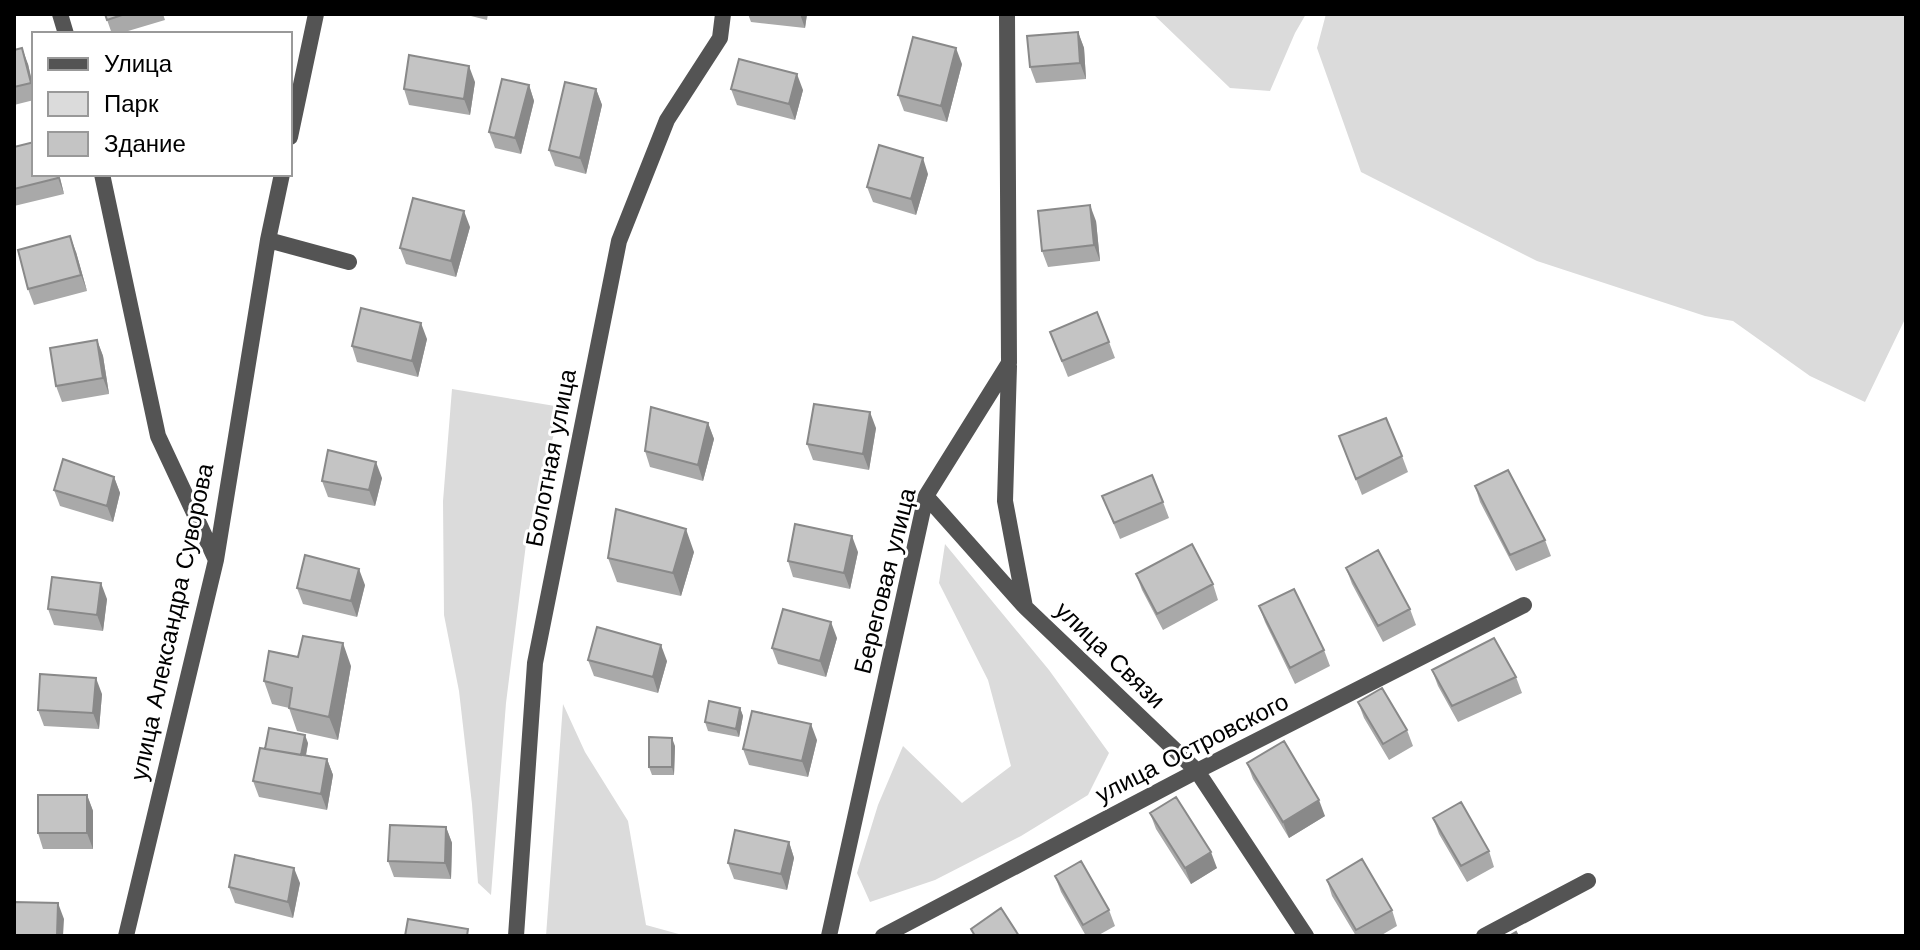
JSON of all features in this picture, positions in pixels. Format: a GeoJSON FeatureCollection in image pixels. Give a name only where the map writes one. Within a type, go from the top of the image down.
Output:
{"type":"FeatureCollection","features":[{"type":"Feature","properties":{"kind":"street"},"geometry":{"type":"LineString","coordinates":[[292,128],[316,14]]}},
{"type":"Feature","properties":{"kind":"street","name":"Болотная улица"},"geometry":{"type":"LineString","coordinates":[[516,936],[535,663],[619,241],[667,120],[720,38],[723,14]]}},
{"type":"Feature","properties":{"kind":"street"},"geometry":{"type":"LineString","coordinates":[[1007,14],[1009,363]]}},
{"type":"Feature","properties":{"kind":"street"},"geometry":{"type":"LineString","coordinates":[[102,176],[158,436],[216,560]]}},
{"type":"Feature","properties":{"kind":"street","name":"улица Александра Суворова"},"geometry":{"type":"LineString","coordinates":[[126,936],[216,560],[268,240],[282,176]]}},
{"type":"Feature","properties":{"kind":"street"},"geometry":{"type":"LineString","coordinates":[[268,240],[349,262]]}},
{"type":"Feature","properties":{"kind":"street","name":"Береговая улица"},"geometry":{"type":"LineString","coordinates":[[829,936],[926,496],[1009,363]]}},
{"type":"Feature","properties":{"kind":"street","name":"улица Связи"},"geometry":{"type":"LineString","coordinates":[[1009,363],[1005,501],[1025,607],[1197,771],[1306,936]]}},
{"type":"Feature","properties":{"kind":"street"},"geometry":{"type":"LineString","coordinates":[[926,496],[1025,607]]}},
{"type":"Feature","properties":{"kind":"street","name":"улица Островского"},"geometry":{"type":"LineString","coordinates":[[883,936],[1197,771],[1524,605]]}},
{"type":"Feature","properties":{"kind":"street"},"geometry":{"type":"LineString","coordinates":[[1484,936],[1588,881]]}},
{"type":"Feature","properties":{"kind":"green space"},"geometry":{"type":"Polygon","coordinates":[[[1153,14],[1306,14],[1270,91],[1230,88],[1153,14]]]}},
{"type":"Feature","properties":{"kind":"green space"},"geometry":{"type":"Polygon","coordinates":[[[1326,14],[1906,14],[1906,317],[1865,402],[1810,376],[1733,321],[1705,316],[1537,261],[1361,172],[1317,48],[1326,14]]]}},
{"type":"Feature","properties":{"kind":"green space"},"geometry":{"type":"Polygon","coordinates":[[[452,389],[561,407],[527,536],[506,703],[491,895],[478,883],[459,691],[444,615],[443,501],[452,389]]]}},
{"type":"Feature","properties":{"kind":"green space"},"geometry":{"type":"Polygon","coordinates":[[[945,544],[1049,670],[1109,753],[1088,795],[1021,836],[935,880],[870,902],[857,873],[878,805],[903,746],[962,803],[1011,766],[988,680],[939,583],[945,544]]]}},
{"type":"Feature","properties":{"kind":"green space"},"geometry":{"type":"Polygon","coordinates":[[[563,704],[585,752],[628,821],[646,925],[686,936],[546,936],[563,704]]]}},
{"type":"Feature","properties":{"kind":"building"},"geometry":{"type":"Polygon","coordinates":[[[105,14],[125,14],[107,20],[105,14]]]}},
{"type":"Feature","properties":{"kind":"building"},"geometry":{"type":"Polygon","coordinates":[[[1078,32],[1080,63],[1030,67],[1027,36],[1078,32]]]}},
{"type":"Feature","properties":{"kind":"building"},"geometry":{"type":"Polygon","coordinates":[[[913,37],[956,48],[941,106],[898,95],[913,37]]]}},
{"type":"Feature","properties":{"kind":"building"},"geometry":{"type":"Polygon","coordinates":[[[22,48],[31,83],[14,87],[14,50],[22,48]]]}},
{"type":"Feature","properties":{"kind":"building"},"geometry":{"type":"Polygon","coordinates":[[[409,55],[469,66],[464,99],[404,89],[409,55]]]}},
{"type":"Feature","properties":{"kind":"building"},"geometry":{"type":"Polygon","coordinates":[[[739,59],[797,74],[789,104],[731,89],[739,59]]]}},
{"type":"Feature","properties":{"kind":"building"},"geometry":{"type":"Polygon","coordinates":[[[502,79],[529,85],[515,138],[489,132],[502,79]]]}},
{"type":"Feature","properties":{"kind":"building"},"geometry":{"type":"Polygon","coordinates":[[[565,82],[596,89],[580,158],[549,150],[565,82]]]}},
{"type":"Feature","properties":{"kind":"building"},"geometry":{"type":"Polygon","coordinates":[[[32,142],[32,176],[58,178],[14,189],[14,147],[32,142]]]}},
{"type":"Feature","properties":{"kind":"building"},"geometry":{"type":"Polygon","coordinates":[[[879,145],[923,158],[911,199],[867,187],[879,145]]]}},
{"type":"Feature","properties":{"kind":"building"},"geometry":{"type":"Polygon","coordinates":[[[413,198],[464,211],[451,261],[400,248],[413,198]]]}},
{"type":"Feature","properties":{"kind":"building"},"geometry":{"type":"Polygon","coordinates":[[[1090,205],[1094,245],[1042,251],[1038,211],[1090,205]]]}},
{"type":"Feature","properties":{"kind":"building"},"geometry":{"type":"Polygon","coordinates":[[[70,236],[81,275],[28,289],[18,250],[70,236]]]}},
{"type":"Feature","properties":{"kind":"building"},"geometry":{"type":"Polygon","coordinates":[[[361,308],[421,323],[412,361],[352,346],[361,308]]]}},
{"type":"Feature","properties":{"kind":"building"},"geometry":{"type":"Polygon","coordinates":[[[1097,312],[1109,342],[1062,361],[1050,332],[1097,312]]]}},
{"type":"Feature","properties":{"kind":"building"},"geometry":{"type":"Polygon","coordinates":[[[97,340],[103,378],[56,386],[50,348],[97,340]]]}},
{"type":"Feature","properties":{"kind":"building"},"geometry":{"type":"Polygon","coordinates":[[[814,404],[870,412],[863,454],[807,444],[814,404]]]}},
{"type":"Feature","properties":{"kind":"building"},"geometry":{"type":"Polygon","coordinates":[[[651,407],[708,423],[698,465],[645,451],[651,407]]]}},
{"type":"Feature","properties":{"kind":"building"},"geometry":{"type":"Polygon","coordinates":[[[1386,418],[1402,456],[1356,479],[1339,436],[1386,418]]]}},
{"type":"Feature","properties":{"kind":"building"},"geometry":{"type":"Polygon","coordinates":[[[328,450],[376,462],[369,490],[322,481],[328,450]]]}},
{"type":"Feature","properties":{"kind":"building"},"geometry":{"type":"Polygon","coordinates":[[[63,459],[114,477],[107,506],[54,490],[63,459]]]}},
{"type":"Feature","properties":{"kind":"building"},"geometry":{"type":"Polygon","coordinates":[[[1508,470],[1545,540],[1510,555],[1475,486],[1508,470]]]}},
{"type":"Feature","properties":{"kind":"building"},"geometry":{"type":"Polygon","coordinates":[[[1152,475],[1163,502],[1114,523],[1102,496],[1152,475]]]}},
{"type":"Feature","properties":{"kind":"building"},"geometry":{"type":"Polygon","coordinates":[[[616,509],[686,529],[673,573],[608,558],[616,509]]]}},
{"type":"Feature","properties":{"kind":"building"},"geometry":{"type":"Polygon","coordinates":[[[795,524],[852,536],[844,573],[788,561],[795,524]]]}},
{"type":"Feature","properties":{"kind":"building"},"geometry":{"type":"Polygon","coordinates":[[[1192,544],[1213,584],[1157,614],[1136,574],[1192,544]]]}},
{"type":"Feature","properties":{"kind":"building"},"geometry":{"type":"Polygon","coordinates":[[[1378,550],[1410,609],[1378,626],[1346,568],[1378,550]]]}},
{"type":"Feature","properties":{"kind":"building"},"geometry":{"type":"Polygon","coordinates":[[[305,555],[359,569],[351,601],[297,588],[305,555]]]}},
{"type":"Feature","properties":{"kind":"building"},"geometry":{"type":"Polygon","coordinates":[[[52,577],[101,583],[97,615],[48,609],[52,577]]]}},
{"type":"Feature","properties":{"kind":"building"},"geometry":{"type":"Polygon","coordinates":[[[1294,589],[1324,650],[1290,668],[1259,606],[1294,589]]]}},
{"type":"Feature","properties":{"kind":"building"},"geometry":{"type":"Polygon","coordinates":[[[783,609],[831,622],[820,661],[772,648],[783,609]]]}},
{"type":"Feature","properties":{"kind":"building"},"geometry":{"type":"Polygon","coordinates":[[[597,627],[661,645],[653,677],[588,660],[597,627]]]}},
{"type":"Feature","properties":{"kind":"building"},"geometry":{"type":"Polygon","coordinates":[[[303,636],[343,643],[329,717],[289,708],[292,688],[264,681],[269,651],[298,657],[303,636]]]}},
{"type":"Feature","properties":{"kind":"building"},"geometry":{"type":"Polygon","coordinates":[[[1494,638],[1516,677],[1452,706],[1432,670],[1494,638]]]}},
{"type":"Feature","properties":{"kind":"building"},"geometry":{"type":"Polygon","coordinates":[[[40,674],[96,678],[93,713],[38,710],[40,674]]]}},
{"type":"Feature","properties":{"kind":"building"},"geometry":{"type":"Polygon","coordinates":[[[1382,688],[1407,730],[1383,744],[1358,702],[1382,688]]]}},
{"type":"Feature","properties":{"kind":"building"},"geometry":{"type":"Polygon","coordinates":[[[709,701],[740,708],[736,729],[705,722],[709,701]]]}},
{"type":"Feature","properties":{"kind":"building"},"geometry":{"type":"Polygon","coordinates":[[[752,711],[811,724],[802,761],[743,749],[752,711]]]}},
{"type":"Feature","properties":{"kind":"building"},"geometry":{"type":"Polygon","coordinates":[[[269,728],[305,735],[301,755],[265,749],[269,728]]]}},
{"type":"Feature","properties":{"kind":"building"},"geometry":{"type":"Polygon","coordinates":[[[649,737],[672,738],[672,767],[649,767],[649,737]]]}},
{"type":"Feature","properties":{"kind":"building"},"geometry":{"type":"Polygon","coordinates":[[[1284,741],[1319,800],[1283,822],[1247,763],[1284,741]]]}},
{"type":"Feature","properties":{"kind":"building"},"geometry":{"type":"Polygon","coordinates":[[[260,748],[327,759],[321,794],[253,781],[260,748]]]}},
{"type":"Feature","properties":{"kind":"building"},"geometry":{"type":"Polygon","coordinates":[[[38,795],[87,795],[87,833],[38,833],[38,795]]]}},
{"type":"Feature","properties":{"kind":"building"},"geometry":{"type":"Polygon","coordinates":[[[1176,797],[1211,852],[1185,868],[1150,813],[1176,797]]]}},
{"type":"Feature","properties":{"kind":"building"},"geometry":{"type":"Polygon","coordinates":[[[1461,802],[1489,851],[1461,866],[1433,818],[1461,802]]]}},
{"type":"Feature","properties":{"kind":"building"},"geometry":{"type":"Polygon","coordinates":[[[390,825],[446,827],[445,863],[388,861],[390,825]]]}},
{"type":"Feature","properties":{"kind":"building"},"geometry":{"type":"Polygon","coordinates":[[[735,830],[789,842],[781,874],[728,863],[735,830]]]}},
{"type":"Feature","properties":{"kind":"building"},"geometry":{"type":"Polygon","coordinates":[[[235,855],[294,868],[288,902],[229,887],[235,855]]]}},
{"type":"Feature","properties":{"kind":"building"},"geometry":{"type":"Polygon","coordinates":[[[1362,859],[1392,910],[1356,930],[1327,880],[1362,859]]]}},
{"type":"Feature","properties":{"kind":"building"},"geometry":{"type":"Polygon","coordinates":[[[1081,861],[1109,910],[1083,925],[1055,876],[1081,861]]]}},
{"type":"Feature","properties":{"kind":"building"},"geometry":{"type":"Polygon","coordinates":[[[14,902],[58,903],[57,936],[14,936],[14,902]]]}},
{"type":"Feature","properties":{"kind":"building"},"geometry":{"type":"Polygon","coordinates":[[[1001,908],[1019,936],[975,936],[971,929],[1001,908]]]}},
{"type":"Feature","properties":{"kind":"building"},"geometry":{"type":"Polygon","coordinates":[[[408,919],[468,929],[467,936],[405,936],[408,919]]]}}]}
